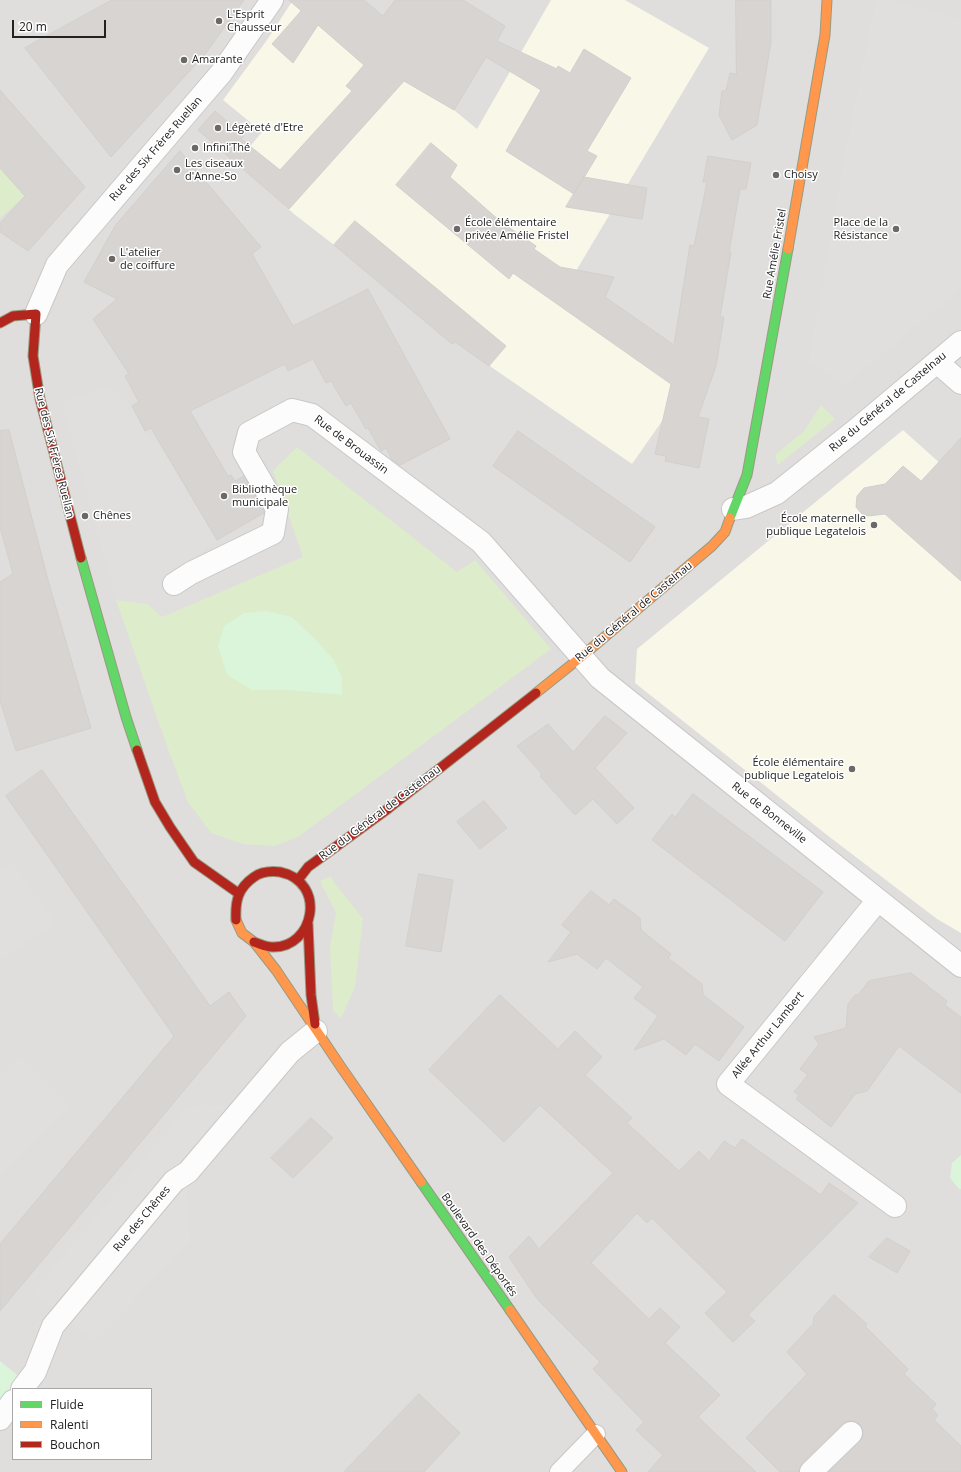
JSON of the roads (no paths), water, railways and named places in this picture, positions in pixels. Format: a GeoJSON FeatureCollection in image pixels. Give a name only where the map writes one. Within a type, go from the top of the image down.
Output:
{"type":"FeatureCollection","features":[{"type":"Feature","properties":{"kind":"main road","name":"Rue Amélie Fristel"},"geometry":{"type":"LineString","coordinates":[[733,509],[747,475],[754,440],[819,72],[825,35],[827,0]]}},
{"type":"Feature","properties":{"kind":"main road"},"geometry":{"type":"LineString","coordinates":[[0,323],[6,318],[19,314],[36,314]]}},
{"type":"Feature","properties":{"kind":"main road","name":"Rue des Six Frères Ruellan"},"geometry":{"type":"LineString","coordinates":[[36,314],[33,356],[40,399],[86,577],[126,717],[147,780],[155,802],[194,862],[238,893]]}},
{"type":"Feature","properties":{"kind":"main road","name":"Rue du Général de Castelnau"},"geometry":{"type":"LineString","coordinates":[[298,880],[308,867],[389,808],[581,657],[712,546],[725,532],[733,509]]}},
{"type":"Feature","properties":{"kind":"main road"},"geometry":{"type":"LineString","coordinates":[[265,871],[277,871],[288,874],[298,880],[307,890],[311,903],[311,916],[306,928],[298,938],[287,945],[274,948],[261,946],[250,940],[241,930],[236,918],[235,905],[238,893],[245,883],[254,875],[265,871]]}},
{"type":"Feature","properties":{"kind":"main road","name":"Boulevard des Déportés"},"geometry":{"type":"LineString","coordinates":[[308,924],[311,995],[316,1031]]}},
{"type":"Feature","properties":{"kind":"main road","name":"Boulevard des Déportés"},"geometry":{"type":"LineString","coordinates":[[254,942],[276,970],[316,1031],[622,1472]]}},
{"type":"Feature","properties":{"kind":"street","name":"Rue des Six Frères Ruellan"},"geometry":{"type":"LineString","coordinates":[[36,314],[57,265],[222,72],[272,0]]}},
{"type":"Feature","properties":{"kind":"street","name":"Rue du Général de Castelnau"},"geometry":{"type":"LineString","coordinates":[[733,509],[751,505],[777,493],[961,342]]}},
{"type":"Feature","properties":{"kind":"street"},"geometry":{"type":"LineString","coordinates":[[937,362],[961,383]]}},
{"type":"Feature","properties":{"kind":"street","name":"Rue de Brouassin"},"geometry":{"type":"LineString","coordinates":[[174,584],[191,573],[273,533],[276,509],[244,452],[249,434],[292,410],[312,415],[481,542],[581,657]]}},
{"type":"Feature","properties":{"kind":"street","name":"Rue de Bonneville"},"geometry":{"type":"LineString","coordinates":[[581,657],[600,678],[961,966]]}},
{"type":"Feature","properties":{"kind":"street","name":"Allée Arthur Lambert"},"geometry":{"type":"LineString","coordinates":[[878,900],[728,1084],[896,1206]]}},
{"type":"Feature","properties":{"kind":"street","name":"Rue des Chênes"},"geometry":{"type":"LineString","coordinates":[[23,1388],[35,1372],[53,1326],[174,1181],[188,1172],[290,1052],[316,1031]]}},
{"type":"Feature","properties":{"kind":"street"},"geometry":{"type":"LineString","coordinates":[[0,1419],[12,1402]]}},
{"type":"Feature","properties":{"kind":"street"},"geometry":{"type":"LineString","coordinates":[[811,1472],[851,1433]]}},
{"type":"Feature","properties":{"kind":"lane"},"geometry":{"type":"LineString","coordinates":[[559,1472],[596,1434]]}},
{"type":"Feature","properties":{"kind":"place","name":"L'Esprit Chausseur"},"geometry":{"type":"Point","coordinates":[219,21]}},
{"type":"Feature","properties":{"kind":"place","name":"Amarante"},"geometry":{"type":"Point","coordinates":[184,60]}},
{"type":"Feature","properties":{"kind":"place","name":"Légèreté d'Etre"},"geometry":{"type":"Point","coordinates":[218,128]}},
{"type":"Feature","properties":{"kind":"place","name":"Infini'Thé"},"geometry":{"type":"Point","coordinates":[195,148]}},
{"type":"Feature","properties":{"kind":"place","name":"Les ciseaux d'Anne-So"},"geometry":{"type":"Point","coordinates":[177,170]}},
{"type":"Feature","properties":{"kind":"place","name":"Choisy"},"geometry":{"type":"Point","coordinates":[776,175]}},
{"type":"Feature","properties":{"kind":"place","name":"École élémentaire privée Amélie Fristel"},"geometry":{"type":"Point","coordinates":[457,229]}},
{"type":"Feature","properties":{"kind":"place","name":"Place de la Résistance"},"geometry":{"type":"Point","coordinates":[896,229]}},
{"type":"Feature","properties":{"kind":"place","name":"L'atelier de coiffure"},"geometry":{"type":"Point","coordinates":[112,259]}},
{"type":"Feature","properties":{"kind":"place","name":"Bibliothèque municipale"},"geometry":{"type":"Point","coordinates":[224,496]}},
{"type":"Feature","properties":{"kind":"place","name":"Chênes"},"geometry":{"type":"Point","coordinates":[85,516]}},
{"type":"Feature","properties":{"kind":"place","name":"École maternelle publique Legatelois"},"geometry":{"type":"Point","coordinates":[874,525]}},
{"type":"Feature","properties":{"kind":"place","name":"École élémentaire publique Legatelois"},"geometry":{"type":"Point","coordinates":[852,769]}}]}
